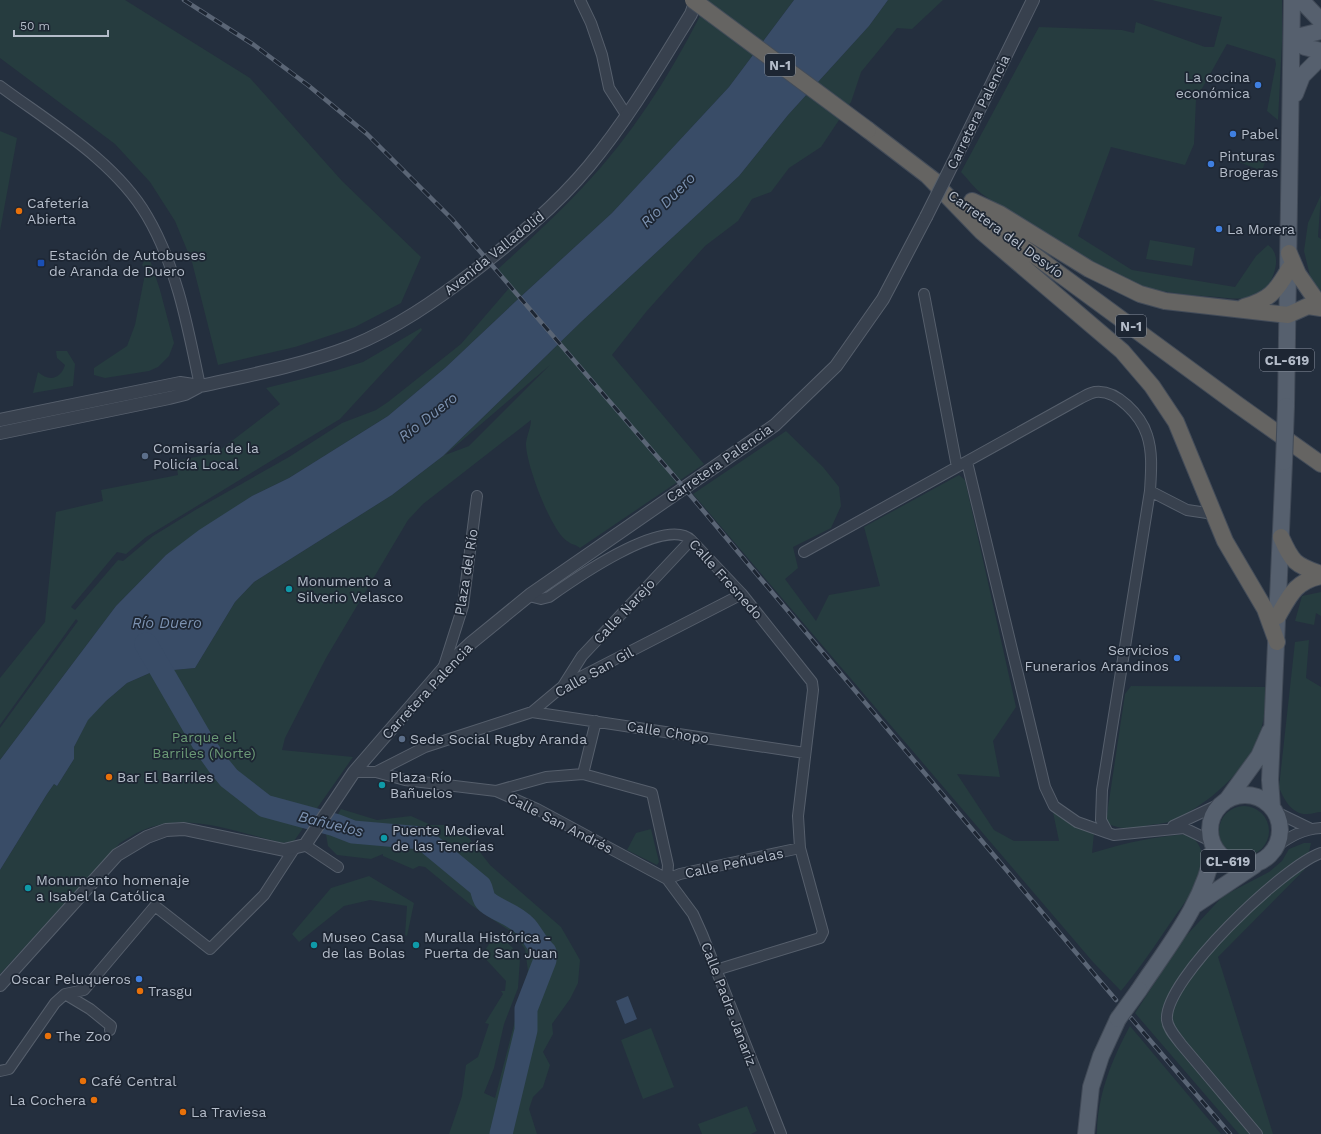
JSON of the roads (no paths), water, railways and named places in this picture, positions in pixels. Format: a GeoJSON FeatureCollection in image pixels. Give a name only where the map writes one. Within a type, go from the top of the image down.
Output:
{"type":"FeatureCollection","features":[{"type":"Feature","properties":{"kind":"highway","name":"Carretera del Desvío"},"geometry":{"type":"LineString","coordinates":[[694,0],[942,187],[1238,406],[1321,464]]}},
{"type":"Feature","properties":{"kind":"highway","name":"N-1"},"geometry":{"type":"LineString","coordinates":[[927,175],[982,232],[1122,351],[1152,386],[1176,422],[1225,540],[1265,609],[1277,642]]}},
{"type":"Feature","properties":{"kind":"highway","name":"N-1"},"geometry":{"type":"LineString","coordinates":[[942,187],[1000,214],[1089,269],[1140,294],[1165,301],[1288,314],[1308,306],[1321,308]]}},
{"type":"Feature","properties":{"kind":"highway","name":"N-1"},"geometry":{"type":"LineString","coordinates":[[1289,253],[1298,274],[1321,308]]}},
{"type":"Feature","properties":{"kind":"highway"},"geometry":{"type":"LineString","coordinates":[[1236,309],[1264,301],[1278,288],[1288,269]]}},
{"type":"Feature","properties":{"kind":"highway"},"geometry":{"type":"LineString","coordinates":[[1281,536],[1291,559],[1305,568],[1321,575]]}},
{"type":"Feature","properties":{"kind":"highway"},"geometry":{"type":"LineString","coordinates":[[1278,616],[1293,590],[1310,578],[1321,575]]}},
{"type":"Feature","properties":{"kind":"main road","name":"CL-619"},"geometry":{"type":"LineString","coordinates":[[1195,905],[1268,857],[1277,846],[1280,827],[1273,809],[1270,780],[1274,718],[1286,406],[1293,40],[1292,0]]}},
{"type":"Feature","properties":{"kind":"main road"},"geometry":{"type":"LineString","coordinates":[[1301,0],[1321,21]]}},
{"type":"Feature","properties":{"kind":"main road"},"geometry":{"type":"LineString","coordinates":[[1293,40],[1301,36],[1321,32]]}},
{"type":"Feature","properties":{"kind":"main road"},"geometry":{"type":"LineString","coordinates":[[1293,40],[1305,47],[1321,51]]}},
{"type":"Feature","properties":{"kind":"main road"},"geometry":{"type":"LineString","coordinates":[[1292,102],[1302,76],[1321,57]]}},
{"type":"Feature","properties":{"kind":"main road","name":"CL-619"},"geometry":{"type":"LineString","coordinates":[[1086,1134],[1091,1087],[1101,1056],[1118,1019],[1195,905],[1207,878],[1212,844],[1209,831],[1211,820],[1215,811],[1224,802],[1259,756],[1267,740],[1274,718]]}},
{"type":"Feature","properties":{"kind":"main road"},"geometry":{"type":"LineString","coordinates":[[1224,802],[1236,796],[1256,797],[1264,801],[1273,809]]}},
{"type":"Feature","properties":{"kind":"main road","name":"CL-619"},"geometry":{"type":"LineString","coordinates":[[1212,844],[1221,857],[1231,863],[1243,866],[1255,865]]}},
{"type":"Feature","properties":{"kind":"street"},"geometry":{"type":"LineString","coordinates":[[580,0],[591,23],[602,55],[609,88],[627,116]]}},
{"type":"Feature","properties":{"kind":"street","name":"Avenida Valladolid"},"geometry":{"type":"LineString","coordinates":[[200,386],[322,356],[353,345],[390,328],[448,291],[505,246],[559,199],[589,166],[627,116],[691,14],[694,0]]}},
{"type":"Feature","properties":{"kind":"street","name":"Carretera Palencia"},"geometry":{"type":"LineString","coordinates":[[304,843],[354,772],[443,669],[471,643],[529,596],[774,425],[836,366],[879,305],[926,217],[1033,0]]}},
{"type":"Feature","properties":{"kind":"street"},"geometry":{"type":"LineString","coordinates":[[0,86],[81,146],[110,171],[135,198],[147,216],[166,254],[178,293],[200,386]]}},
{"type":"Feature","properties":{"kind":"street"},"geometry":{"type":"LineString","coordinates":[[924,294],[957,467]]}},
{"type":"Feature","properties":{"kind":"street"},"geometry":{"type":"LineString","coordinates":[[0,420],[180,383],[200,386]]}},
{"type":"Feature","properties":{"kind":"street"},"geometry":{"type":"LineString","coordinates":[[0,433],[175,397],[185,394],[200,386]]}},
{"type":"Feature","properties":{"kind":"street"},"geometry":{"type":"LineString","coordinates":[[804,552],[1080,398],[1096,392],[1115,396],[1133,410],[1147,434],[1151,464],[1150,491],[1102,790],[1101,820],[1108,833]]}},
{"type":"Feature","properties":{"kind":"street"},"geometry":{"type":"LineString","coordinates":[[967,462],[1045,787],[1054,806],[1077,822],[1114,835],[1170,828],[1184,828],[1212,844]]}},
{"type":"Feature","properties":{"kind":"street"},"geometry":{"type":"LineString","coordinates":[[1150,491],[1187,510],[1214,514]]}},
{"type":"Feature","properties":{"kind":"street","name":"Plaza del Río"},"geometry":{"type":"LineString","coordinates":[[443,669],[463,606],[477,496]]}},
{"type":"Feature","properties":{"kind":"street","name":"Calle Fresnedo"},"geometry":{"type":"LineString","coordinates":[[529,596],[541,599],[549,597],[614,556],[653,538],[671,534],[684,536],[691,540],[742,594],[812,682],[813,686],[805,753]]}},
{"type":"Feature","properties":{"kind":"street","name":"Calle Narejo"},"geometry":{"type":"LineString","coordinates":[[563,686],[582,656],[691,540]]}},
{"type":"Feature","properties":{"kind":"street","name":"Calle San Gil"},"geometry":{"type":"LineString","coordinates":[[354,772],[376,772],[426,747],[532,712],[563,686],[742,594]]}},
{"type":"Feature","properties":{"kind":"street","name":"Calle Chopo"},"geometry":{"type":"LineString","coordinates":[[532,712],[805,753]]}},
{"type":"Feature","properties":{"kind":"street"},"geometry":{"type":"LineString","coordinates":[[583,774],[596,721]]}},
{"type":"Feature","properties":{"kind":"street"},"geometry":{"type":"LineString","coordinates":[[716,970],[820,938],[824,930],[800,848],[798,816],[805,753]]}},
{"type":"Feature","properties":{"kind":"street","name":"Calle San Andrés"},"geometry":{"type":"LineString","coordinates":[[376,772],[405,780],[496,791],[537,809],[667,879]]}},
{"type":"Feature","properties":{"kind":"street"},"geometry":{"type":"LineString","coordinates":[[496,791],[546,777],[583,774],[652,793],[668,865],[667,879]]}},
{"type":"Feature","properties":{"kind":"street"},"geometry":{"type":"LineString","coordinates":[[1170,828],[1224,802]]}},
{"type":"Feature","properties":{"kind":"street"},"geometry":{"type":"LineString","coordinates":[[1273,809],[1318,828]]}},
{"type":"Feature","properties":{"kind":"street"},"geometry":{"type":"LineString","coordinates":[[1277,846],[1295,834],[1318,828]]}},
{"type":"Feature","properties":{"kind":"street"},"geometry":{"type":"LineString","coordinates":[[0,985],[117,855],[147,837],[166,830],[193,829],[284,850],[304,843]]}},
{"type":"Feature","properties":{"kind":"street"},"geometry":{"type":"LineString","coordinates":[[304,843],[338,867]]}},
{"type":"Feature","properties":{"kind":"street"},"geometry":{"type":"LineString","coordinates":[[0,1071],[9,1069],[55,1003],[65,994],[84,990],[155,906],[210,949],[264,895],[304,843]]}},
{"type":"Feature","properties":{"kind":"street","name":"Calle Peñuelas"},"geometry":{"type":"LineString","coordinates":[[667,879],[680,874],[800,848]]}},
{"type":"Feature","properties":{"kind":"street"},"geometry":{"type":"LineString","coordinates":[[1257,1134],[1181,1044],[1167,1020],[1168,1009],[1171,1001],[1191,968],[1250,905],[1293,869],[1312,856],[1321,853]]}},
{"type":"Feature","properties":{"kind":"street","name":"Calle Padre Janariz"},"geometry":{"type":"LineString","coordinates":[[667,879],[693,914],[781,1134]]}},
{"type":"Feature","properties":{"kind":"street"},"geometry":{"type":"LineString","coordinates":[[65,994],[90,1009],[111,1026],[110,1030]]}},
{"type":"Feature","properties":{"kind":"water","name":"Río Duero"},"geometry":{"type":"Polygon","coordinates":[[[794,0],[888,0],[869,26],[788,115],[739,176],[581,322],[443,456],[392,495],[254,582],[235,602],[195,668],[152,672],[127,683],[106,701],[88,720],[74,747],[74,759],[57,786],[54,784],[47,794],[0,870],[0,760],[116,606],[166,555],[199,530],[252,496],[289,478],[388,416],[445,368],[612,213],[729,87],[794,0]]]}},
{"type":"Feature","properties":{"kind":"water"},"geometry":{"type":"Polygon","coordinates":[[[628,996],[637,1019],[625,1024],[616,1001],[628,996]]]}},
{"type":"Feature","properties":{"kind":"waterway","name":"Bañuelos"},"geometry":{"type":"LineString","coordinates":[[146,644],[205,746],[220,767],[229,778],[265,806],[335,825],[353,832],[422,838],[480,886],[484,899],[487,902],[512,916],[526,927],[545,952],[545,960],[526,1009],[526,1030],[501,1134]]}},
{"type":"Feature","properties":{"kind":"railway"},"geometry":{"type":"LineString","coordinates":[[184,0],[254,45],[309,86],[367,134],[452,219],[674,476],[1116,1000]]}},
{"type":"Feature","properties":{"kind":"railway"},"geometry":{"type":"LineString","coordinates":[[1131,1018],[1230,1134]]}},
{"type":"Feature","properties":{"kind":"place","name":"La cocina económica"},"geometry":{"type":"Point","coordinates":[1258,85]}},
{"type":"Feature","properties":{"kind":"place","name":"Pabel"},"geometry":{"type":"Point","coordinates":[1233,134]}},
{"type":"Feature","properties":{"kind":"place","name":"Pinturas Brogeras"},"geometry":{"type":"Point","coordinates":[1211,164]}},
{"type":"Feature","properties":{"kind":"place","name":"Cafetería Abierta"},"geometry":{"type":"Point","coordinates":[19,211]}},
{"type":"Feature","properties":{"kind":"place","name":"La Morera"},"geometry":{"type":"Point","coordinates":[1219,229]}},
{"type":"Feature","properties":{"kind":"place","name":"Estación de Autobuses de Aranda de Duero"},"geometry":{"type":"Point","coordinates":[41,263]}},
{"type":"Feature","properties":{"kind":"place","name":"Comisaría de la Policía Local"},"geometry":{"type":"Point","coordinates":[145,456]}},
{"type":"Feature","properties":{"kind":"place","name":"Monumento a Silverio Velasco"},"geometry":{"type":"Point","coordinates":[289,589]}},
{"type":"Feature","properties":{"kind":"place","name":"Servicios Funerarios Arandinos"},"geometry":{"type":"Point","coordinates":[1177,658]}},
{"type":"Feature","properties":{"kind":"place","name":"Sede Social Rugby Aranda"},"geometry":{"type":"Point","coordinates":[402,739]}},
{"type":"Feature","properties":{"kind":"place","name":"Bar El Barriles"},"geometry":{"type":"Point","coordinates":[109,777]}},
{"type":"Feature","properties":{"kind":"place","name":"Plaza Río Bañuelos"},"geometry":{"type":"Point","coordinates":[382,785]}},
{"type":"Feature","properties":{"kind":"place","name":"Puente Medieval de las Tenerías"},"geometry":{"type":"Point","coordinates":[384,838]}},
{"type":"Feature","properties":{"kind":"place","name":"Monumento homenaje a Isabel la Católica"},"geometry":{"type":"Point","coordinates":[28,888]}},
{"type":"Feature","properties":{"kind":"place","name":"Museo Casa de las Bolas"},"geometry":{"type":"Point","coordinates":[314,945]}},
{"type":"Feature","properties":{"kind":"place","name":"Muralla Histórica - Puerta de San Juan"},"geometry":{"type":"Point","coordinates":[416,945]}},
{"type":"Feature","properties":{"kind":"place","name":"Oscar Peluqueros"},"geometry":{"type":"Point","coordinates":[139,979]}},
{"type":"Feature","properties":{"kind":"place","name":"Trasgu"},"geometry":{"type":"Point","coordinates":[140,991]}},
{"type":"Feature","properties":{"kind":"place","name":"The Zoo"},"geometry":{"type":"Point","coordinates":[48,1036]}},
{"type":"Feature","properties":{"kind":"place","name":"Café Central"},"geometry":{"type":"Point","coordinates":[83,1081]}},
{"type":"Feature","properties":{"kind":"place","name":"La Cochera"},"geometry":{"type":"Point","coordinates":[94,1100]}},
{"type":"Feature","properties":{"kind":"place","name":"La Traviesa"},"geometry":{"type":"Point","coordinates":[183,1112]}},
{"type":"Feature","properties":{"kind":"park label","name":"Parque el Barriles (Norte)"},"geometry":{"type":"Point","coordinates":[204,746]}}]}
